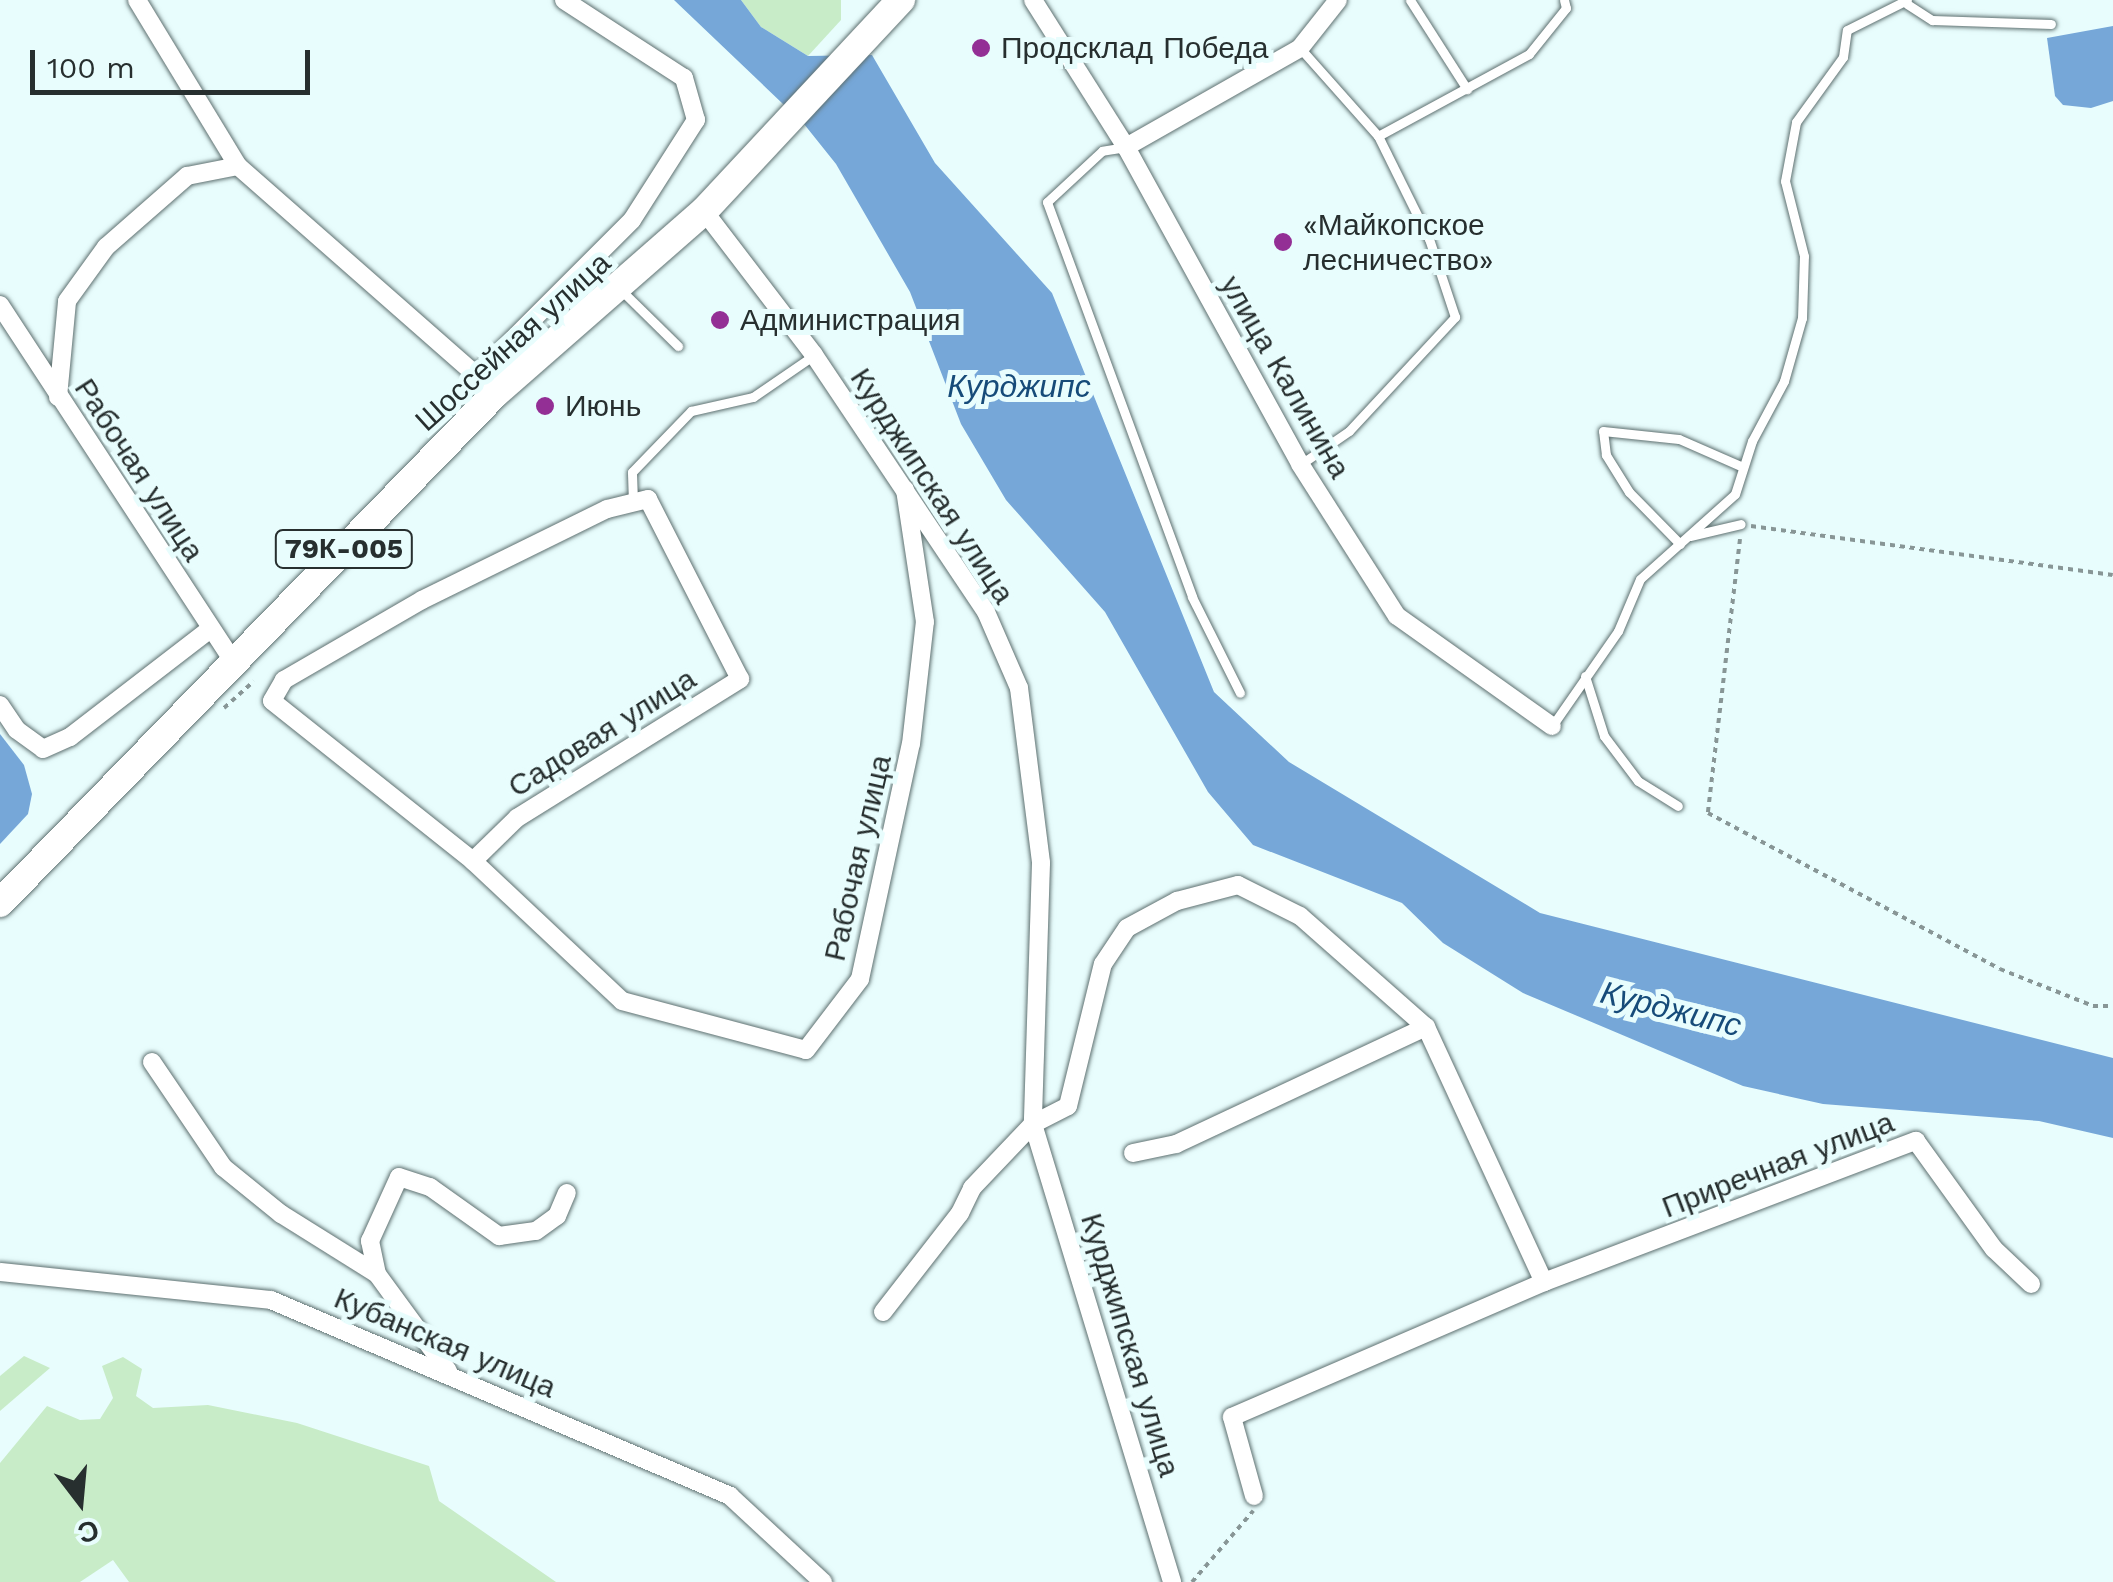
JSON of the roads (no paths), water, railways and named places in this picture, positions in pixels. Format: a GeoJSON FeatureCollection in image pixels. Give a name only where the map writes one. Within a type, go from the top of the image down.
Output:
{"type":"FeatureCollection","features":[{"type":"Feature","properties":{"kind":"main road","name":"Шоссейная улица"},"geometry":{"type":"LineString","coordinates":[[0,903],[244,672],[486,385],[621,290],[704,211],[899,2]]}},
{"type":"Feature","properties":{"kind":"street"},"geometry":{"type":"LineString","coordinates":[[138,0],[238,166],[311,224],[374,290],[486,385],[632,220],[696,120],[684,78],[564,0]]}},
{"type":"Feature","properties":{"kind":"street"},"geometry":{"type":"LineString","coordinates":[[1126,147],[1300,48],[1338,0]]}},
{"type":"Feature","properties":{"kind":"street","name":"улица Калинина"},"geometry":{"type":"LineString","coordinates":[[1042,3],[1300,464],[1397,616],[1552,726]]}},
{"type":"Feature","properties":{"kind":"street"},"geometry":{"type":"LineString","coordinates":[[58,398],[67,301],[106,248],[187,176],[238,166]]}},
{"type":"Feature","properties":{"kind":"street","name":"Курджипская улица"},"geometry":{"type":"LineString","coordinates":[[704,211],[814,355],[986,612],[1018,688],[1040,864],[1034,1124],[1172,1582]]}},
{"type":"Feature","properties":{"kind":"street","name":"Рабочая улица"},"geometry":{"type":"LineString","coordinates":[[0,306],[210,629],[244,672]]}},
{"type":"Feature","properties":{"kind":"street","name":"Рабочая улица"},"geometry":{"type":"LineString","coordinates":[[633,503],[606,509],[422,600],[284,680],[272,700],[473,861],[622,1001],[806,1050],[860,979],[912,744],[925,622],[904,490]]}},
{"type":"Feature","properties":{"kind":"street","name":"Садовая улица"},"geometry":{"type":"LineString","coordinates":[[473,861],[517,818],[740,679],[648,499],[633,503]]}},
{"type":"Feature","properties":{"kind":"street"},"geometry":{"type":"LineString","coordinates":[[0,705],[17,730],[43,749],[70,738],[210,629]]}},
{"type":"Feature","properties":{"kind":"street"},"geometry":{"type":"LineString","coordinates":[[883,1312],[960,1213],[972,1188],[1034,1124],[1068,1106],[1103,964],[1127,928],[1177,902],[1238,885],[1300,916],[1426,1028],[1544,1282]]}},
{"type":"Feature","properties":{"kind":"street"},"geometry":{"type":"LineString","coordinates":[[1134,1153],[1176,1144],[1426,1028]]}},
{"type":"Feature","properties":{"kind":"street"},"geometry":{"type":"LineString","coordinates":[[152,1062],[244,1188],[377,1274],[450,1374]]}},
{"type":"Feature","properties":{"kind":"street","name":"Приречная улица"},"geometry":{"type":"LineString","coordinates":[[1254,1496],[1232,1417],[1544,1282],[1916,1141],[1994,1249],[2031,1284]]}},
{"type":"Feature","properties":{"kind":"street"},"geometry":{"type":"LineString","coordinates":[[377,1274],[370,1241],[399,1177],[430,1187],[499,1236],[536,1231],[557,1216],[567,1193]]}},
{"type":"Feature","properties":{"kind":"street","name":"Кубанская улица"},"geometry":{"type":"LineString","coordinates":[[0,1272],[270,1300],[730,1496],[823,1582]]}},
{"type":"Feature","properties":{"kind":"lane"},"geometry":{"type":"LineString","coordinates":[[1410,0],[1466,89]]}},
{"type":"Feature","properties":{"kind":"lane"},"geometry":{"type":"LineString","coordinates":[[1378,136],[1529,54],[1566,8],[1564,0]]}},
{"type":"Feature","properties":{"kind":"lane"},"geometry":{"type":"LineString","coordinates":[[1552,726],[1618,631],[1640,579],[1735,494],[1743,468],[1784,381],[1802,318],[1804,256],[1785,181],[1796,122],[1843,57],[1847,30],[1907,2],[1932,20],[2052,24]]}},
{"type":"Feature","properties":{"kind":"lane"},"geometry":{"type":"LineString","coordinates":[[1300,48],[1378,136],[1429,239],[1456,317],[1350,431],[1300,464]]}},
{"type":"Feature","properties":{"kind":"lane"},"geometry":{"type":"LineString","coordinates":[[1126,147],[1102,151],[1047,202],[1192,596],[1240,693]]}},
{"type":"Feature","properties":{"kind":"lane"},"geometry":{"type":"LineString","coordinates":[[621,290],[678,346]]}},
{"type":"Feature","properties":{"kind":"lane"},"geometry":{"type":"LineString","coordinates":[[633,503],[632,472],[691,411],[753,397],[814,355]]}},
{"type":"Feature","properties":{"kind":"lane"},"geometry":{"type":"LineString","coordinates":[[1684,540],[1629,492],[1606,455],[1602,432],[1679,439],[1743,468]]}},
{"type":"Feature","properties":{"kind":"lane"},"geometry":{"type":"LineString","coordinates":[[1684,540],[1741,524]]}},
{"type":"Feature","properties":{"kind":"lane"},"geometry":{"type":"LineString","coordinates":[[1585,676],[1604,736],[1638,781],[1678,806]]}},
{"type":"Feature","properties":{"kind":"water","name":"Курджипс"},"geometry":{"type":"Polygon","coordinates":[[[674,0],[741,0],[761,27],[808,56],[872,55],[935,163],[1052,293],[1214,692],[1289,762],[1540,913],[2113,1058],[2113,1138],[2039,1121],[1823,1104],[1743,1086],[1523,993],[1443,943],[1402,903],[1253,845],[1208,792],[1105,612],[1006,500],[961,424],[910,292],[836,164],[804,124],[674,0]]]}},
{"type":"Feature","properties":{"kind":"water"},"geometry":{"type":"Polygon","coordinates":[[[2113,26],[2113,101],[2091,108],[2063,105],[2055,96],[2047,38],[2113,26]]]}},
{"type":"Feature","properties":{"kind":"water"},"geometry":{"type":"Polygon","coordinates":[[[0,734],[24,765],[32,794],[28,814],[0,844],[0,734]]]}},
{"type":"Feature","properties":{"kind":"place","name":"Продсклад Победа"},"geometry":{"type":"Point","coordinates":[981,48]}},
{"type":"Feature","properties":{"kind":"place","name":"«Майкопское лесничество»"},"geometry":{"type":"Point","coordinates":[1283,242]}},
{"type":"Feature","properties":{"kind":"place","name":"Администрация"},"geometry":{"type":"Point","coordinates":[720,320]}},
{"type":"Feature","properties":{"kind":"place","name":"Июнь"},"geometry":{"type":"Point","coordinates":[545,406]}}]}
